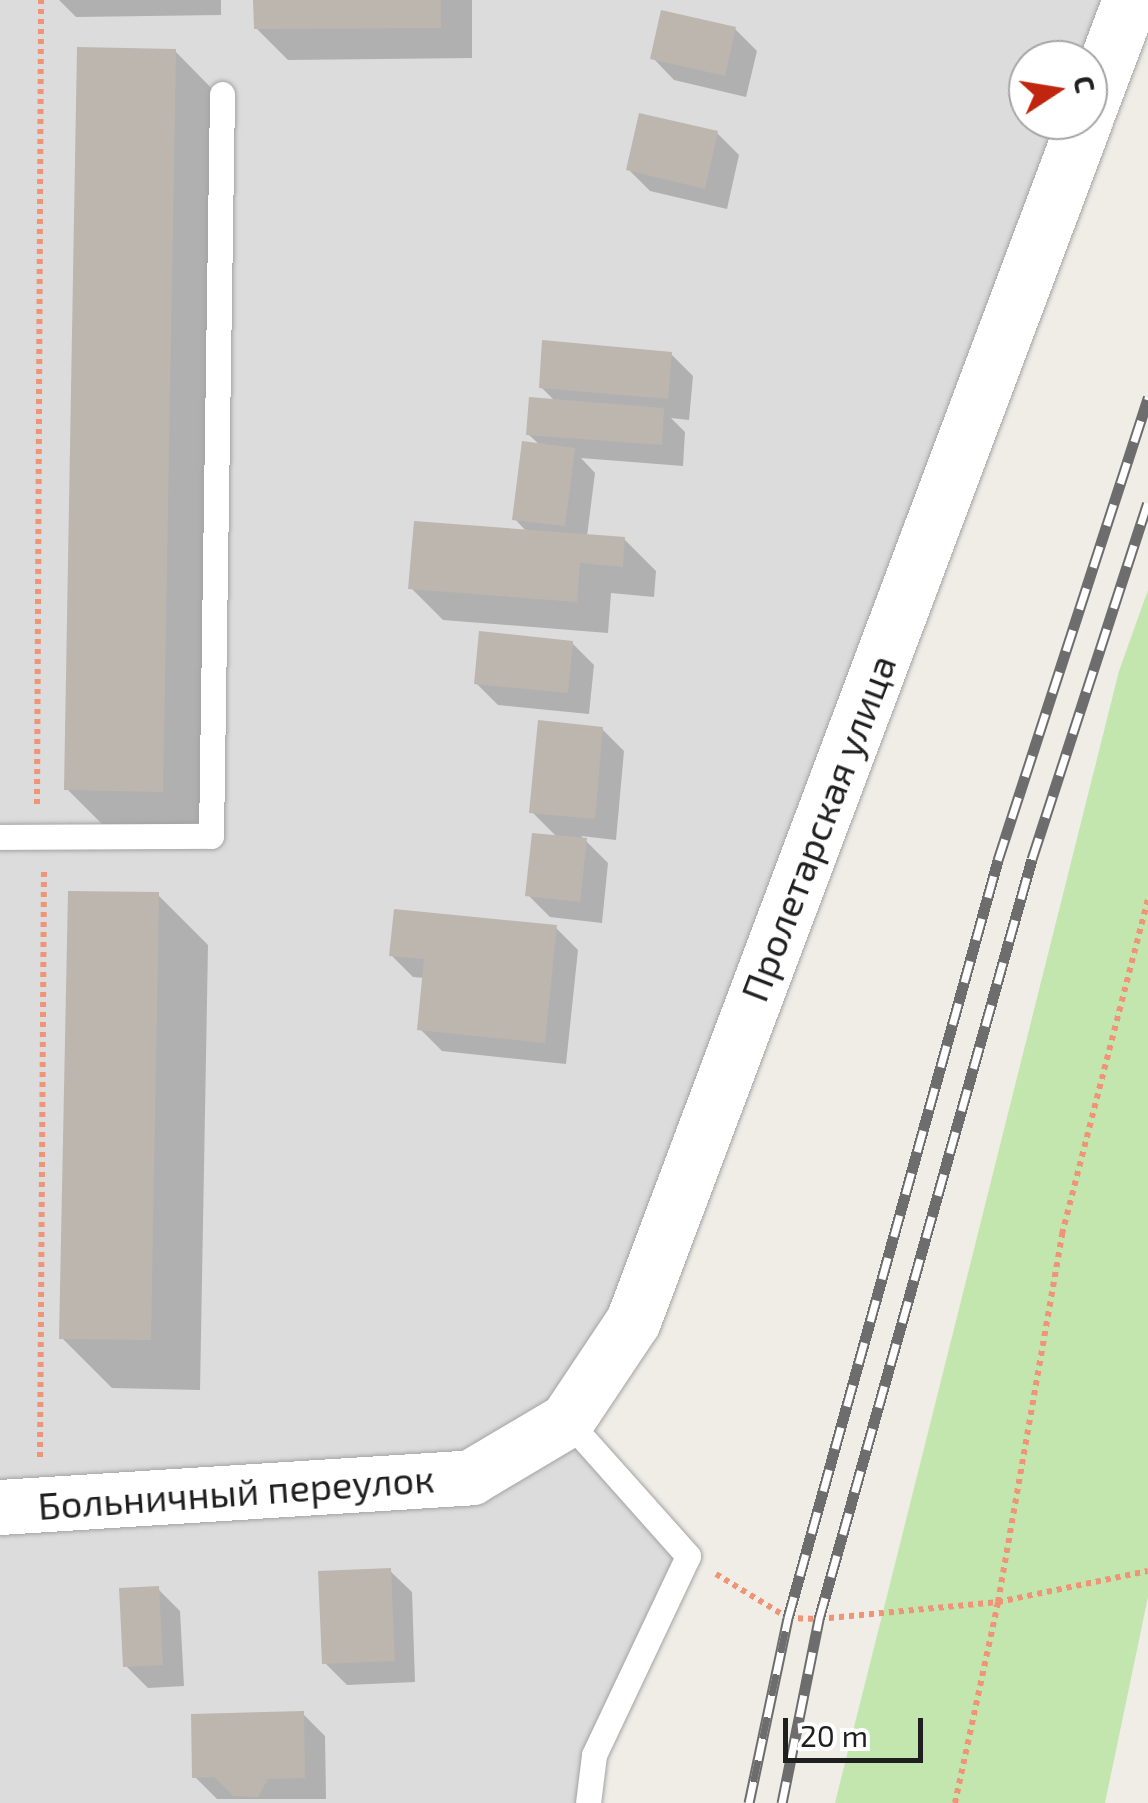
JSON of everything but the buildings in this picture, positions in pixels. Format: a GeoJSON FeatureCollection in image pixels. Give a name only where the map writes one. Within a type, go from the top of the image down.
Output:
{"type":"FeatureCollection","features":[{"type":"Feature","properties":{"kind":"street"},"geometry":{"type":"LineString","coordinates":[[1108,58],[1130,0]]}},
{"type":"Feature","properties":{"kind":"street","name":"Пролетарская улица"},"geometry":{"type":"LineString","coordinates":[[472,1476],[566,1420],[633,1321],[1076,140]]}},
{"type":"Feature","properties":{"kind":"street","name":"Больничный переулок"},"geometry":{"type":"LineString","coordinates":[[20,1506],[472,1476]]}},
{"type":"Feature","properties":{"kind":"lane"},"geometry":{"type":"LineString","coordinates":[[0,837],[212,836],[222,94]]}},
{"type":"Feature","properties":{"kind":"lane"},"geometry":{"type":"LineString","coordinates":[[566,1420],[688,1556],[594,1755],[588,1803]]}},
{"type":"Feature","properties":{"kind":"path"},"geometry":{"type":"LineString","coordinates":[[20,1506],[48,890],[37,837],[41,0]]}},
{"type":"Feature","properties":{"kind":"path"},"geometry":{"type":"LineString","coordinates":[[955,1803],[998,1602],[1062,1234],[1148,900]]}},
{"type":"Feature","properties":{"kind":"path"},"geometry":{"type":"LineString","coordinates":[[688,1556],[788,1618],[998,1602],[1148,1570]]}},
{"type":"Feature","properties":{"kind":"shaded area"},"geometry":{"type":"Polygon","coordinates":[[[0,0],[1130,0],[1102,40],[1008,40],[1008,140],[1076,140],[567,1419],[688,1556],[588,1803],[0,1803],[0,0]]]}},
{"type":"Feature","properties":{"kind":"green space"},"geometry":{"type":"Polygon","coordinates":[[[1148,590],[1148,1597],[1105,1803],[835,1803],[1119,671],[1148,590]]]}},
{"type":"Feature","properties":{"kind":"railway"},"geometry":{"type":"LineString","coordinates":[[749,1803],[788,1618],[998,860],[1148,397]]}},
{"type":"Feature","properties":{"kind":"railway"},"geometry":{"type":"LineString","coordinates":[[782,1803],[819,1619],[1032,859],[1148,503]]}}]}
